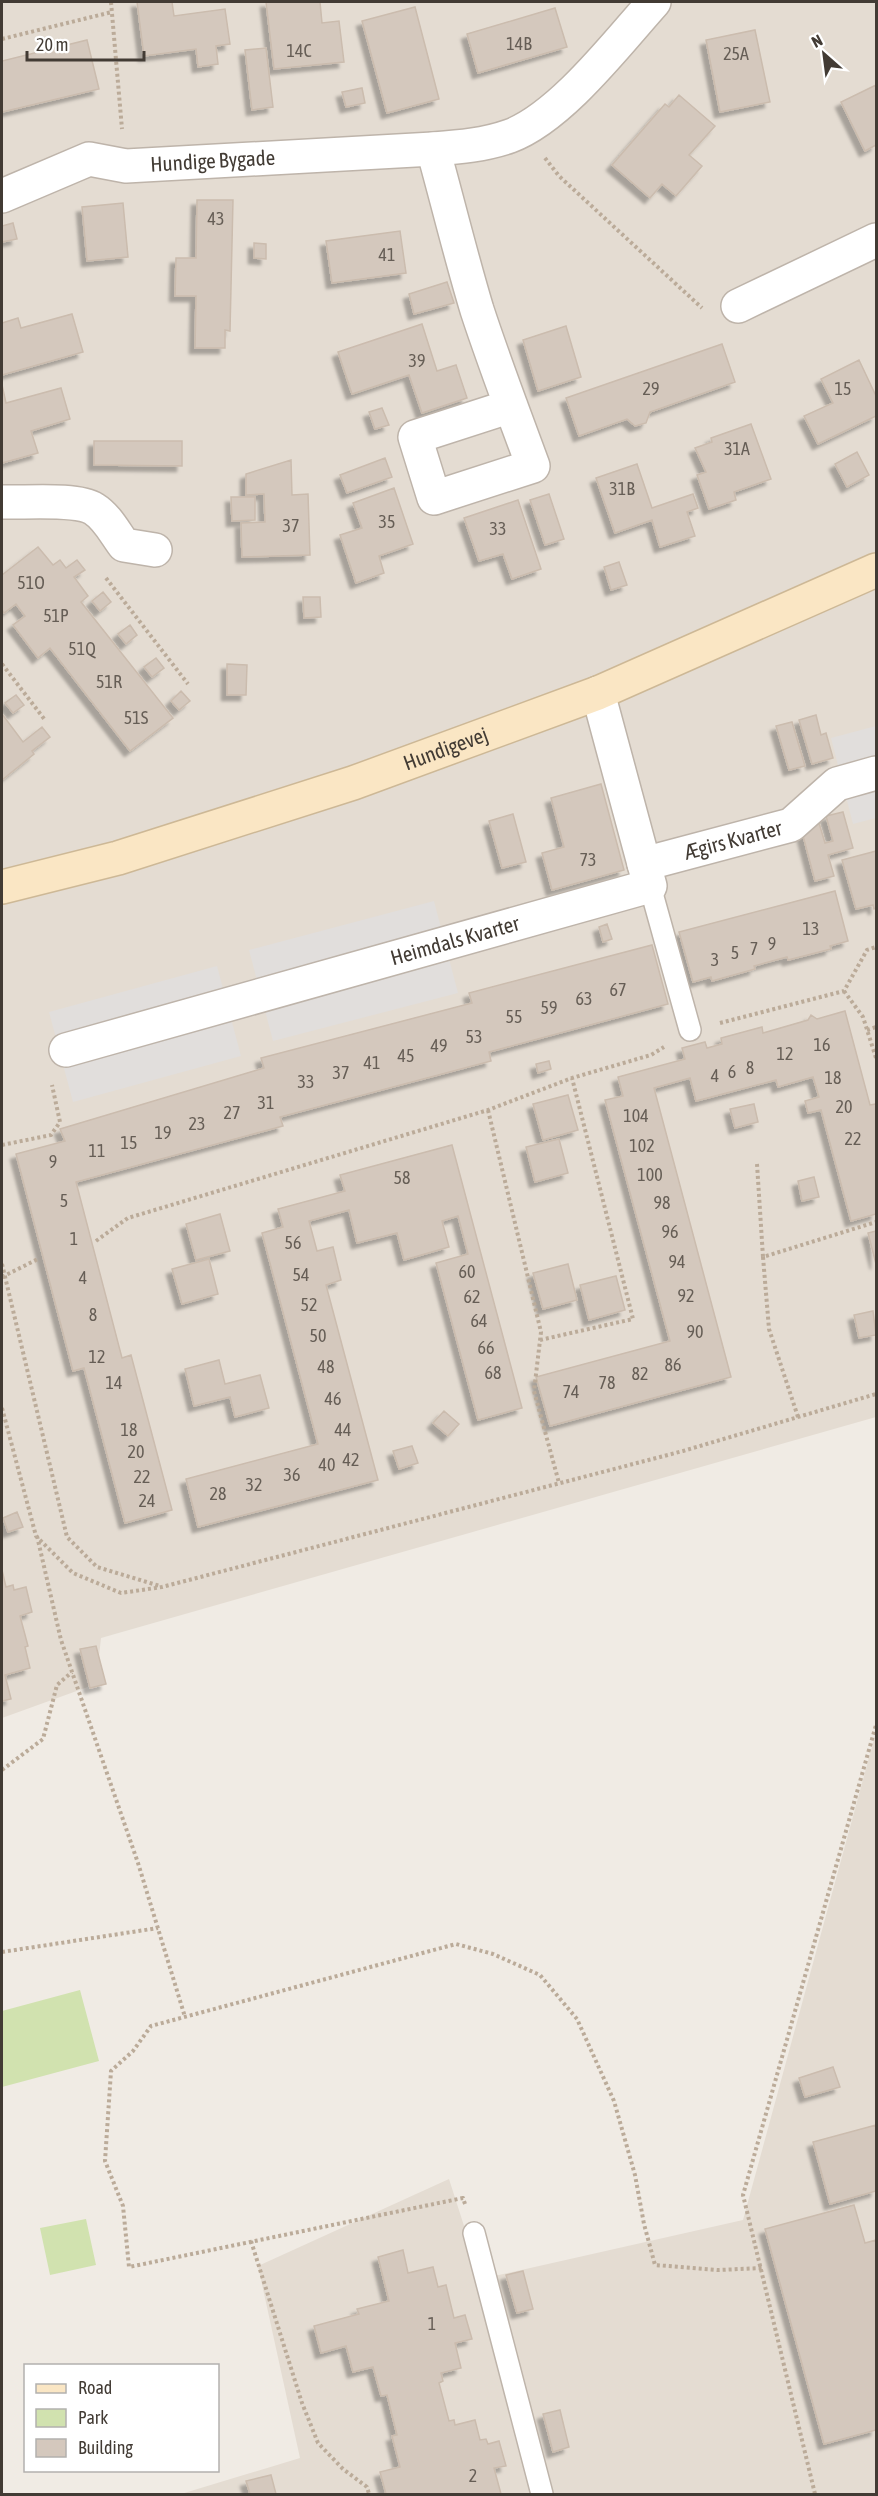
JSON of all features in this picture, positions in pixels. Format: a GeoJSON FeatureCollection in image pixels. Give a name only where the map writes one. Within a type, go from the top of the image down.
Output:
{"type":"FeatureCollection","features":[{"type":"Feature","properties":{"kind":"street","name":"Hundige Bygade"},"geometry":{"type":"LineString","coordinates":[[2,196],[89,159],[126,166],[433,149],[479,145],[511,136],[538,120],[581,84],[654,2]]}},
{"type":"Feature","properties":{"kind":"street"},"geometry":{"type":"LineString","coordinates":[[433,149],[477,310],[512,406]]}},
{"type":"Feature","properties":{"kind":"street"},"geometry":{"type":"LineString","coordinates":[[738,306],[876,240]]}},
{"type":"Feature","properties":{"kind":"street"},"geometry":{"type":"LineString","coordinates":[[2,502],[81,503],[94,509],[105,518],[124,545],[155,550]]}},
{"type":"Feature","properties":{"kind":"street","name":"Hundigevej"},"geometry":{"type":"LineString","coordinates":[[2,887],[118,858],[353,783],[598,693],[876,570]]}},
{"type":"Feature","properties":{"kind":"street"},"geometry":{"type":"LineString","coordinates":[[598,693],[647,875]]}},
{"type":"Feature","properties":{"kind":"street","name":"Ægirs Kvarter"},"geometry":{"type":"LineString","coordinates":[[647,875],[791,825],[837,784],[876,773]]}},
{"type":"Feature","properties":{"kind":"street","name":"Heimdals Kvarter"},"geometry":{"type":"LineString","coordinates":[[66,1050],[647,875]]}},
{"type":"Feature","properties":{"kind":"lane"},"geometry":{"type":"LineString","coordinates":[[647,875],[690,1030]]}},
{"type":"Feature","properties":{"kind":"lane"},"geometry":{"type":"LineString","coordinates":[[474,2233],[542,2494]]}},
{"type":"Feature","properties":{"kind":"path"},"geometry":{"type":"LineString","coordinates":[[111,2],[126,166]]}},
{"type":"Feature","properties":{"kind":"path"},"geometry":{"type":"LineString","coordinates":[[2,39],[112,12]]}},
{"type":"Feature","properties":{"kind":"path"},"geometry":{"type":"LineString","coordinates":[[524,128],[559,176],[703,309],[738,306]]}},
{"type":"Feature","properties":{"kind":"path"},"geometry":{"type":"LineString","coordinates":[[103,575],[188,684]]}},
{"type":"Feature","properties":{"kind":"path"},"geometry":{"type":"LineString","coordinates":[[2,664],[45,720]]}},
{"type":"Feature","properties":{"kind":"path"},"geometry":{"type":"LineString","coordinates":[[96,1240],[128,1218],[488,1110],[572,1078],[651,1055],[690,1030],[844,991],[867,950],[876,947]]}},
{"type":"Feature","properties":{"kind":"path"},"geometry":{"type":"LineString","coordinates":[[844,991],[863,1017],[876,1058]]}},
{"type":"Feature","properties":{"kind":"path"},"geometry":{"type":"LineString","coordinates":[[867,1030],[876,1027]]}},
{"type":"Feature","properties":{"kind":"path"},"geometry":{"type":"LineString","coordinates":[[2,1145],[51,1135],[60,1122],[49,1065],[66,1050]]}},
{"type":"Feature","properties":{"kind":"path"},"geometry":{"type":"LineString","coordinates":[[540,1340],[633,1319],[572,1078]]}},
{"type":"Feature","properties":{"kind":"path"},"geometry":{"type":"LineString","coordinates":[[488,1110],[541,1332],[534,1391],[559,1483]]}},
{"type":"Feature","properties":{"kind":"path"},"geometry":{"type":"LineString","coordinates":[[757,1164],[769,1329],[798,1417]]}},
{"type":"Feature","properties":{"kind":"path"},"geometry":{"type":"LineString","coordinates":[[763,1257],[876,1222]]}},
{"type":"Feature","properties":{"kind":"path"},"geometry":{"type":"LineString","coordinates":[[4,1276],[38,1259]]}},
{"type":"Feature","properties":{"kind":"path"},"geometry":{"type":"LineString","coordinates":[[2,1264],[67,1537],[97,1567],[162,1587]]}},
{"type":"Feature","properties":{"kind":"path"},"geometry":{"type":"LineString","coordinates":[[36,1536],[73,1574],[121,1593],[162,1587],[683,1451],[876,1394]]}},
{"type":"Feature","properties":{"kind":"path"},"geometry":{"type":"LineString","coordinates":[[2,1408],[61,1640],[158,1928],[185,2017]]}},
{"type":"Feature","properties":{"kind":"path"},"geometry":{"type":"LineString","coordinates":[[2,1770],[43,1739],[57,1684],[72,1672]]}},
{"type":"Feature","properties":{"kind":"path"},"geometry":{"type":"LineString","coordinates":[[815,2494],[743,2195],[876,1725]]}},
{"type":"Feature","properties":{"kind":"path"},"geometry":{"type":"LineString","coordinates":[[2,1952],[158,1928]]}},
{"type":"Feature","properties":{"kind":"path"},"geometry":{"type":"LineString","coordinates":[[474,2233],[463,2198],[129,2267],[123,2206],[105,2161],[111,2071],[133,2051],[151,2026],[456,1944],[502,1958],[540,1975],[577,2019],[614,2101],[635,2175],[655,2265],[718,2270],[762,2268]]}},
{"type":"Feature","properties":{"kind":"path"},"geometry":{"type":"LineString","coordinates":[[251,2241],[302,2403],[318,2443],[343,2469],[367,2487],[369,2494]]}},
{"type":"Feature","properties":{"kind":"shaded area"},"geometry":{"type":"Polygon","coordinates":[[[2,2],[876,2],[876,1417],[101,1638],[96,1684],[2,1718],[2,2]]]}},
{"type":"Feature","properties":{"kind":"shaded area"},"geometry":{"type":"Polygon","coordinates":[[[876,726],[876,818],[853,824],[831,738],[876,726]]]}},
{"type":"Feature","properties":{"kind":"shaded area"},"geometry":{"type":"Polygon","coordinates":[[[434,901],[458,993],[273,1041],[249,950],[434,901]]]}},
{"type":"Feature","properties":{"kind":"shaded area"},"geometry":{"type":"Polygon","coordinates":[[[217,966],[241,1056],[73,1102],[49,1012],[217,966]]]}},
{"type":"Feature","properties":{"kind":"shaded area"},"geometry":{"type":"Polygon","coordinates":[[[876,1732],[876,2494],[181,2494],[300,2458],[258,2266],[449,2179],[481,2279],[743,2220],[876,1732]]]}},
{"type":"Feature","properties":{"kind":"green space"},"geometry":{"type":"Polygon","coordinates":[[[80,1990],[99,2061],[2,2087],[2,2011],[80,1990]]]}},
{"type":"Feature","properties":{"kind":"green space"},"geometry":{"type":"Polygon","coordinates":[[[86,2219],[96,2265],[50,2275],[40,2228],[86,2219]]]}},
{"type":"Feature","properties":{"kind":"building"},"geometry":{"type":"Polygon","coordinates":[[[137,2],[172,2],[174,16],[225,9],[230,44],[216,46],[218,64],[198,67],[196,49],[144,56],[137,2]]]}},
{"type":"Feature","properties":{"kind":"building"},"geometry":{"type":"Polygon","coordinates":[[[266,2],[320,2],[322,23],[339,21],[344,62],[274,69],[266,2]]]}},
{"type":"Feature","properties":{"kind":"building"},"geometry":{"type":"Polygon","coordinates":[[[415,7],[439,99],[387,113],[362,21],[415,7]]]}},
{"type":"Feature","properties":{"kind":"building"},"geometry":{"type":"Polygon","coordinates":[[[555,8],[567,47],[478,73],[467,34],[555,8]]]}},
{"type":"Feature","properties":{"kind":"building"},"geometry":{"type":"Polygon","coordinates":[[[755,30],[770,102],[720,112],[706,40],[755,30]]]}},
{"type":"Feature","properties":{"kind":"building"},"geometry":{"type":"Polygon","coordinates":[[[87,40],[99,89],[2,112],[2,61],[87,40]]]}},
{"type":"Feature","properties":{"kind":"building"},"geometry":{"type":"Polygon","coordinates":[[[266,48],[273,107],[252,110],[245,50],[266,48]]]}},
{"type":"Feature","properties":{"kind":"building"},"geometry":{"type":"Polygon","coordinates":[[[876,85],[876,145],[865,151],[841,102],[876,85]]]}},
{"type":"Feature","properties":{"kind":"building"},"geometry":{"type":"Polygon","coordinates":[[[362,88],[365,103],[346,107],[342,92],[362,88]]]}},
{"type":"Feature","properties":{"kind":"building"},"geometry":{"type":"Polygon","coordinates":[[[679,95],[715,126],[689,155],[702,166],[676,196],[662,184],[650,198],[612,165],[665,104],[669,107],[679,95]]]}},
{"type":"Feature","properties":{"kind":"building"},"geometry":{"type":"Polygon","coordinates":[[[197,200],[233,200],[230,331],[225,330],[225,348],[195,348],[196,296],[175,296],[176,258],[196,258],[197,200]]]}},
{"type":"Feature","properties":{"kind":"building"},"geometry":{"type":"Polygon","coordinates":[[[123,203],[128,257],[87,261],[82,207],[123,203]]]}},
{"type":"Feature","properties":{"kind":"building"},"geometry":{"type":"Polygon","coordinates":[[[13,223],[17,239],[2,242],[2,226],[13,223]]]}},
{"type":"Feature","properties":{"kind":"building"},"geometry":{"type":"Polygon","coordinates":[[[400,231],[406,273],[332,283],[326,241],[400,231]]]}},
{"type":"Feature","properties":{"kind":"building"},"geometry":{"type":"Polygon","coordinates":[[[254,243],[266,244],[266,259],[254,258],[254,243]]]}},
{"type":"Feature","properties":{"kind":"building"},"geometry":{"type":"Polygon","coordinates":[[[447,282],[454,303],[414,314],[409,294],[447,282]]]}},
{"type":"Feature","properties":{"kind":"building"},"geometry":{"type":"Polygon","coordinates":[[[72,314],[83,352],[2,375],[2,323],[18,318],[21,328],[72,314]]]}},
{"type":"Feature","properties":{"kind":"building"},"geometry":{"type":"Polygon","coordinates":[[[422,324],[437,371],[456,365],[467,398],[422,413],[409,375],[352,394],[338,352],[422,324]]]}},
{"type":"Feature","properties":{"kind":"building"},"geometry":{"type":"Polygon","coordinates":[[[566,326],[581,377],[538,391],[523,340],[566,326]]]}},
{"type":"Feature","properties":{"kind":"building"},"geometry":{"type":"Polygon","coordinates":[[[722,344],[735,382],[650,412],[646,423],[635,426],[627,419],[579,436],[566,398],[722,344]]]}},
{"type":"Feature","properties":{"kind":"building"},"geometry":{"type":"Polygon","coordinates":[[[859,360],[876,396],[876,416],[818,444],[804,416],[833,403],[821,379],[859,360]]]}},
{"type":"Feature","properties":{"kind":"building"},"geometry":{"type":"Polygon","coordinates":[[[2,385],[6,403],[61,388],[70,419],[31,431],[38,453],[2,463],[2,385]]]}},
{"type":"Feature","properties":{"kind":"building"},"geometry":{"type":"Polygon","coordinates":[[[382,408],[389,425],[375,429],[369,412],[382,408]]]}},
{"type":"Feature","properties":{"kind":"building"},"geometry":{"type":"Polygon","coordinates":[[[751,424],[771,479],[734,492],[736,500],[709,509],[697,475],[706,472],[695,448],[712,442],[711,438],[751,424]]]}},
{"type":"Feature","properties":{"kind":"building"},"geometry":{"type":"Polygon","coordinates":[[[94,441],[182,441],[182,466],[94,465],[94,441]]]}},
{"type":"Feature","properties":{"kind":"building"},"geometry":{"type":"Polygon","coordinates":[[[857,452],[869,475],[847,487],[835,464],[857,452]]]}},
{"type":"Feature","properties":{"kind":"building"},"geometry":{"type":"Polygon","coordinates":[[[385,458],[392,477],[347,493],[340,475],[385,458]]]}},
{"type":"Feature","properties":{"kind":"building"},"geometry":{"type":"Polygon","coordinates":[[[291,460],[292,495],[308,494],[310,555],[242,557],[241,523],[265,522],[264,494],[246,495],[246,474],[291,460]]]}},
{"type":"Feature","properties":{"kind":"building"},"geometry":{"type":"Polygon","coordinates":[[[637,464],[652,508],[693,494],[698,508],[687,512],[695,536],[660,547],[652,520],[615,533],[596,478],[637,464]]]}},
{"type":"Feature","properties":{"kind":"building"},"geometry":{"type":"Polygon","coordinates":[[[394,488],[413,544],[379,556],[384,573],[356,583],[340,535],[362,528],[353,503],[394,488]]]}},
{"type":"Feature","properties":{"kind":"building"},"geometry":{"type":"Polygon","coordinates":[[[549,494],[564,539],[545,545],[530,500],[549,494]]]}},
{"type":"Feature","properties":{"kind":"building"},"geometry":{"type":"Polygon","coordinates":[[[231,497],[255,497],[255,520],[232,521],[231,497]]]}},
{"type":"Feature","properties":{"kind":"building"},"geometry":{"type":"Polygon","coordinates":[[[518,500],[541,569],[512,579],[503,554],[479,561],[464,518],[518,500]]]}},
{"type":"Feature","properties":{"kind":"building"},"geometry":{"type":"Polygon","coordinates":[[[38,547],[53,565],[60,560],[66,568],[77,560],[85,570],[74,577],[88,596],[81,602],[173,718],[130,751],[50,648],[38,658],[13,625],[25,616],[16,604],[4,613],[2,610],[2,575],[38,547]]]}},
{"type":"Feature","properties":{"kind":"building"},"geometry":{"type":"Polygon","coordinates":[[[619,562],[627,585],[611,590],[604,567],[619,562]]]}},
{"type":"Feature","properties":{"kind":"building"},"geometry":{"type":"Polygon","coordinates":[[[103,592],[111,602],[100,611],[92,601],[103,592]]]}},
{"type":"Feature","properties":{"kind":"building"},"geometry":{"type":"Polygon","coordinates":[[[303,597],[320,597],[321,617],[304,618],[303,597]]]}},
{"type":"Feature","properties":{"kind":"building"},"geometry":{"type":"Polygon","coordinates":[[[130,625],[137,635],[126,644],[118,634],[130,625]]]}},
{"type":"Feature","properties":{"kind":"building"},"geometry":{"type":"Polygon","coordinates":[[[156,658],[164,668],[152,677],[144,667],[156,658]]]}},
{"type":"Feature","properties":{"kind":"building"},"geometry":{"type":"Polygon","coordinates":[[[227,664],[247,665],[246,695],[227,695],[227,664]]]}},
{"type":"Feature","properties":{"kind":"building"},"geometry":{"type":"Polygon","coordinates":[[[181,691],[190,701],[179,710],[171,701],[181,691]]]}},
{"type":"Feature","properties":{"kind":"building"},"geometry":{"type":"Polygon","coordinates":[[[16,695],[24,705],[13,713],[5,703],[16,695]]]}},
{"type":"Feature","properties":{"kind":"building"},"geometry":{"type":"Polygon","coordinates":[[[2,714],[23,742],[42,727],[50,737],[32,751],[34,754],[2,780],[2,714]]]}},
{"type":"Feature","properties":{"kind":"building"},"geometry":{"type":"Polygon","coordinates":[[[816,715],[821,735],[826,733],[833,758],[812,764],[799,720],[816,715]]]}},
{"type":"Feature","properties":{"kind":"building"},"geometry":{"type":"Polygon","coordinates":[[[792,722],[805,766],[789,770],[776,726],[792,722]]]}},
{"type":"Feature","properties":{"kind":"building"},"geometry":{"type":"Polygon","coordinates":[[[601,784],[624,870],[552,890],[542,853],[564,847],[551,798],[601,784]]]}},
{"type":"Feature","properties":{"kind":"building"},"geometry":{"type":"Polygon","coordinates":[[[843,812],[853,848],[828,855],[834,876],[815,881],[801,828],[819,823],[825,843],[833,841],[826,816],[843,812]]]}},
{"type":"Feature","properties":{"kind":"building"},"geometry":{"type":"Polygon","coordinates":[[[513,814],[526,862],[502,868],[489,821],[513,814]]]}},
{"type":"Feature","properties":{"kind":"building"},"geometry":{"type":"Polygon","coordinates":[[[876,851],[876,908],[874,909],[873,905],[856,909],[842,860],[876,851]]]}},
{"type":"Feature","properties":{"kind":"building"},"geometry":{"type":"Polygon","coordinates":[[[835,891],[848,941],[830,946],[831,949],[788,960],[787,957],[712,981],[711,977],[693,982],[679,932],[835,891]]]}},
{"type":"Feature","properties":{"kind":"building"},"geometry":{"type":"Polygon","coordinates":[[[607,924],[612,939],[603,942],[599,927],[607,924]]]}},
{"type":"Feature","properties":{"kind":"building"},"geometry":{"type":"Polygon","coordinates":[[[652,945],[668,1004],[489,1052],[491,1061],[280,1117],[283,1126],[76,1182],[122,1358],[131,1355],[172,1510],[125,1523],[84,1368],[73,1371],[16,1154],[65,1141],[60,1129],[264,1068],[261,1058],[472,1003],[469,993],[652,945]]]}},
{"type":"Feature","properties":{"kind":"building"},"geometry":{"type":"Polygon","coordinates":[[[845,1011],[870,1105],[876,1104],[876,1214],[851,1221],[821,1110],[808,1113],[805,1101],[819,1097],[813,1077],[778,1087],[776,1080],[696,1101],[690,1078],[654,1088],[731,1377],[550,1426],[536,1377],[670,1341],[605,1100],[623,1096],[618,1077],[685,1059],[682,1048],[705,1042],[707,1048],[722,1044],[721,1038],[762,1027],[763,1033],[808,1020],[811,1015],[817,1019],[845,1011]]]}},
{"type":"Feature","properties":{"kind":"building"},"geometry":{"type":"Polygon","coordinates":[[[549,1061],[551,1069],[538,1073],[536,1064],[549,1061]]]}},
{"type":"Feature","properties":{"kind":"building"},"geometry":{"type":"Polygon","coordinates":[[[568,1095],[578,1130],[543,1140],[533,1104],[568,1095]]]}},
{"type":"Feature","properties":{"kind":"building"},"geometry":{"type":"Polygon","coordinates":[[[754,1104],[758,1122],[735,1128],[730,1109],[754,1104]]]}},
{"type":"Feature","properties":{"kind":"building"},"geometry":{"type":"Polygon","coordinates":[[[559,1139],[568,1173],[535,1182],[526,1147],[559,1139]]]}},
{"type":"Feature","properties":{"kind":"building"},"geometry":{"type":"Polygon","coordinates":[[[452,1145],[522,1408],[478,1420],[436,1263],[468,1254],[458,1216],[442,1221],[449,1247],[404,1260],[397,1233],[357,1243],[349,1210],[309,1221],[317,1251],[333,1247],[341,1280],[326,1285],[378,1480],[198,1527],[186,1479],[318,1444],[262,1233],[283,1227],[278,1209],[345,1191],[340,1175],[452,1145]]]}},
{"type":"Feature","properties":{"kind":"building"},"geometry":{"type":"Polygon","coordinates":[[[814,1177],[819,1197],[802,1201],[798,1181],[814,1177]]]}},
{"type":"Feature","properties":{"kind":"building"},"geometry":{"type":"Polygon","coordinates":[[[220,1214],[230,1251],[196,1260],[186,1224],[220,1214]]]}},
{"type":"Feature","properties":{"kind":"building"},"geometry":{"type":"Polygon","coordinates":[[[876,1231],[876,1264],[868,1233],[876,1231]]]}},
{"type":"Feature","properties":{"kind":"building"},"geometry":{"type":"Polygon","coordinates":[[[209,1259],[218,1294],[182,1304],[172,1269],[209,1259]]]}},
{"type":"Feature","properties":{"kind":"building"},"geometry":{"type":"Polygon","coordinates":[[[568,1264],[577,1300],[543,1309],[533,1273],[568,1264]]]}},
{"type":"Feature","properties":{"kind":"building"},"geometry":{"type":"Polygon","coordinates":[[[616,1276],[625,1310],[589,1320],[580,1285],[616,1276]]]}},
{"type":"Feature","properties":{"kind":"building"},"geometry":{"type":"Polygon","coordinates":[[[873,1311],[876,1335],[859,1338],[854,1315],[873,1311]]]}},
{"type":"Feature","properties":{"kind":"building"},"geometry":{"type":"Polygon","coordinates":[[[219,1360],[225,1384],[260,1375],[269,1408],[235,1417],[230,1397],[194,1406],[185,1369],[219,1360]]]}},
{"type":"Feature","properties":{"kind":"building"},"geometry":{"type":"Polygon","coordinates":[[[444,1411],[459,1424],[448,1436],[433,1423],[444,1411]]]}},
{"type":"Feature","properties":{"kind":"building"},"geometry":{"type":"Polygon","coordinates":[[[412,1446],[418,1463],[399,1469],[393,1451],[412,1446]]]}},
{"type":"Feature","properties":{"kind":"building"},"geometry":{"type":"Polygon","coordinates":[[[17,1512],[23,1527],[8,1532],[3,1518],[17,1512]]]}},
{"type":"Feature","properties":{"kind":"building"},"geometry":{"type":"Polygon","coordinates":[[[2,1570],[6,1587],[13,1585],[14,1590],[26,1587],[32,1612],[20,1616],[28,1646],[25,1647],[30,1668],[5,1675],[11,1699],[2,1701],[2,1570]]]}},
{"type":"Feature","properties":{"kind":"building"},"geometry":{"type":"Polygon","coordinates":[[[96,1646],[106,1684],[90,1688],[80,1649],[96,1646]]]}},
{"type":"Feature","properties":{"kind":"building"},"geometry":{"type":"Polygon","coordinates":[[[833,2067],[840,2087],[805,2097],[799,2078],[833,2067]]]}},
{"type":"Feature","properties":{"kind":"building"},"geometry":{"type":"Polygon","coordinates":[[[876,2125],[876,2191],[830,2204],[813,2142],[876,2125]]]}},
{"type":"Feature","properties":{"kind":"building"},"geometry":{"type":"Polygon","coordinates":[[[854,2205],[865,2243],[876,2240],[876,2430],[824,2444],[765,2229],[854,2205]]]}},
{"type":"Feature","properties":{"kind":"building"},"geometry":{"type":"Polygon","coordinates":[[[403,2250],[408,2273],[433,2267],[438,2287],[446,2285],[454,2318],[465,2315],[472,2339],[455,2343],[461,2368],[441,2373],[443,2381],[439,2383],[449,2421],[454,2420],[455,2425],[475,2420],[480,2440],[486,2439],[488,2444],[499,2441],[506,2466],[494,2468],[501,2494],[386,2494],[380,2472],[400,2467],[392,2436],[397,2435],[387,2395],[381,2396],[373,2367],[353,2372],[346,2346],[321,2353],[314,2326],[359,2314],[357,2309],[389,2301],[378,2257],[403,2250]]]}},
{"type":"Feature","properties":{"kind":"building"},"geometry":{"type":"Polygon","coordinates":[[[523,2271],[533,2309],[517,2313],[506,2275],[523,2271]]]}},
{"type":"Feature","properties":{"kind":"building"},"geometry":{"type":"Polygon","coordinates":[[[560,2410],[569,2447],[553,2452],[543,2414],[560,2410]]]}},
{"type":"Feature","properties":{"kind":"building"},"geometry":{"type":"Polygon","coordinates":[[[271,2475],[276,2494],[250,2494],[246,2481],[271,2475]]]}}]}
